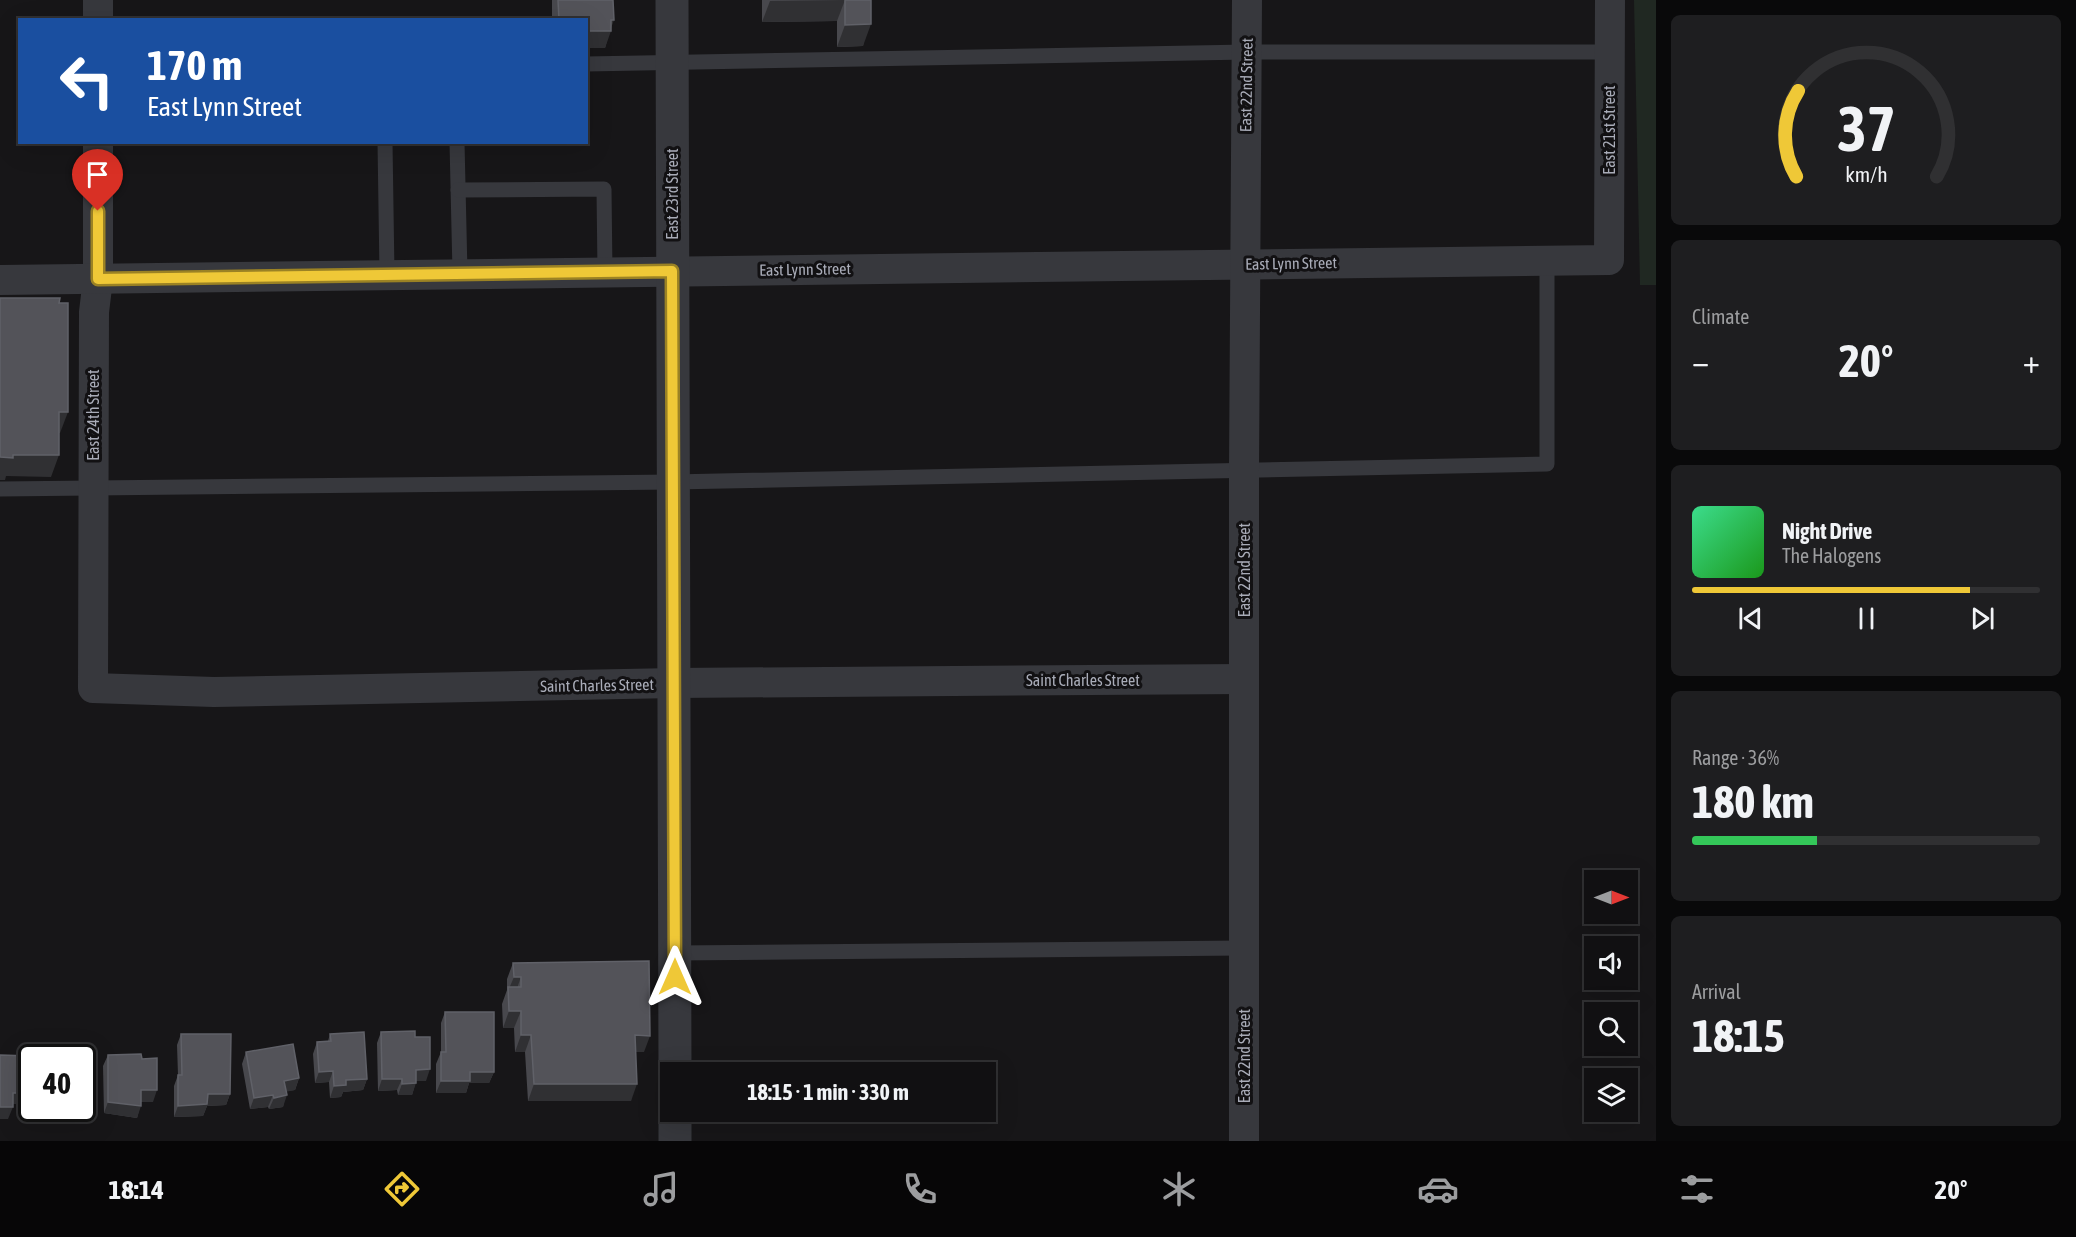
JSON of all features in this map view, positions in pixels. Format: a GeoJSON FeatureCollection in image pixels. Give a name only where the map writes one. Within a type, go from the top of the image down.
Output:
{"type":"FeatureCollection","features":[{"type":"Feature","properties":{"kind":"street"},"geometry":{"type":"LineString","coordinates":[[98,0],[98,18]]}},
{"type":"Feature","properties":{"kind":"street","name":"East 23rd Street"},"geometry":{"type":"LineString","coordinates":[[672,0],[675,1062]]}},
{"type":"Feature","properties":{"kind":"street","name":"East 22nd Street"},"geometry":{"type":"LineString","coordinates":[[1244,1141],[1247,0]]}},
{"type":"Feature","properties":{"kind":"street","name":"East 21st Street"},"geometry":{"type":"LineString","coordinates":[[1609,260],[1610,0]]}},
{"type":"Feature","properties":{"kind":"street","name":"East 24th Street"},"geometry":{"type":"LineString","coordinates":[[93,688],[94,312],[98,279],[98,144]]}},
{"type":"Feature","properties":{"kind":"street","name":"East Lynn Street"},"geometry":{"type":"LineString","coordinates":[[0,280],[1609,260]]}},
{"type":"Feature","properties":{"kind":"street","name":"Saint Charles Street"},"geometry":{"type":"LineString","coordinates":[[93,688],[214,692],[675,683],[1244,679]]}},
{"type":"Feature","properties":{"kind":"street"},"geometry":{"type":"LineString","coordinates":[[675,1122],[675,1141]]}},
{"type":"Feature","properties":{"kind":"lane"},"geometry":{"type":"LineString","coordinates":[[588,64],[1247,52],[1610,52]]}},
{"type":"Feature","properties":{"kind":"lane"},"geometry":{"type":"LineString","coordinates":[[385,144],[387,274]]}},
{"type":"Feature","properties":{"kind":"lane"},"geometry":{"type":"LineString","coordinates":[[457,144],[460,273]]}},
{"type":"Feature","properties":{"kind":"lane"},"geometry":{"type":"LineString","coordinates":[[458,190],[604,189],[605,272]]}},
{"type":"Feature","properties":{"kind":"lane"},"geometry":{"type":"LineString","coordinates":[[0,489],[673,482],[1547,464],[1547,260]]}},
{"type":"Feature","properties":{"kind":"lane"},"geometry":{"type":"LineString","coordinates":[[675,953],[1244,948]]}},
{"type":"Feature","properties":{"kind":"shaded area"},"geometry":{"type":"Polygon","coordinates":[[[1634,0],[1656,0],[1656,285],[1640,285],[1634,0]]]}},
{"type":"Feature","properties":{"kind":"building"},"geometry":{"type":"Polygon","coordinates":[[[558,0],[613,0],[614,20],[611,20],[611,31],[588,31],[588,18],[559,18],[558,0]]]}},
{"type":"Feature","properties":{"kind":"building"},"geometry":{"type":"Polygon","coordinates":[[[845,0],[871,0],[871,24],[845,25],[845,0]]]}},
{"type":"Feature","properties":{"kind":"building"},"geometry":{"type":"Polygon","coordinates":[[[0,298],[60,298],[59,303],[68,303],[68,412],[59,412],[59,455],[0,457],[0,298]]]}},
{"type":"Feature","properties":{"kind":"building"},"geometry":{"type":"Polygon","coordinates":[[[649,961],[650,1036],[635,1035],[637,1084],[534,1084],[531,1035],[521,1035],[521,1011],[509,1011],[508,987],[521,987],[521,977],[514,977],[513,963],[649,961]]]}},
{"type":"Feature","properties":{"kind":"building"},"geometry":{"type":"Polygon","coordinates":[[[445,1012],[494,1012],[494,1072],[470,1072],[470,1081],[441,1081],[441,1052],[446,1052],[445,1012]]]}},
{"type":"Feature","properties":{"kind":"building"},"geometry":{"type":"Polygon","coordinates":[[[415,1031],[415,1037],[430,1037],[430,1069],[416,1070],[416,1083],[402,1084],[402,1079],[382,1079],[381,1032],[415,1031]]]}},
{"type":"Feature","properties":{"kind":"building"},"geometry":{"type":"Polygon","coordinates":[[[364,1032],[367,1079],[346,1080],[346,1085],[334,1086],[333,1071],[319,1072],[317,1042],[331,1041],[330,1034],[364,1032]]]}},
{"type":"Feature","properties":{"kind":"building"},"geometry":{"type":"Polygon","coordinates":[[[181,1034],[231,1034],[230,1094],[208,1094],[207,1104],[178,1106],[178,1075],[182,1075],[181,1034]]]}},
{"type":"Feature","properties":{"kind":"building"},"geometry":{"type":"Polygon","coordinates":[[[293,1044],[299,1078],[284,1081],[287,1095],[274,1098],[273,1095],[254,1098],[246,1052],[293,1044]]]}},
{"type":"Feature","properties":{"kind":"building"},"geometry":{"type":"Polygon","coordinates":[[[141,1054],[142,1059],[157,1058],[157,1090],[141,1090],[141,1106],[108,1102],[108,1055],[141,1054]]]}},
{"type":"Feature","properties":{"kind":"building"},"geometry":{"type":"Polygon","coordinates":[[[0,1055],[18,1056],[18,1093],[13,1093],[13,1107],[0,1107],[0,1055]]]}},
{"type":"Feature","properties":{"kind":"route"},"geometry":{"type":"LineString","coordinates":[[98,211],[98,279],[672,271],[675,977]]}}]}
